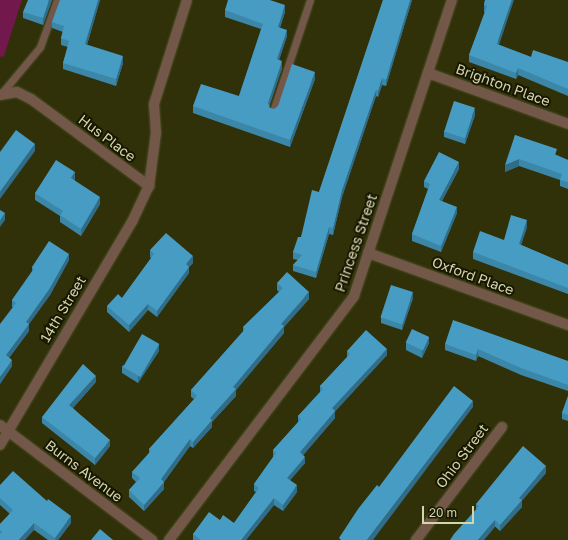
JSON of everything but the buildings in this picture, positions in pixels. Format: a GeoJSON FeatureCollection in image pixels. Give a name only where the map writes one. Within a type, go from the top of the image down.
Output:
{"type":"FeatureCollection","features":[{"type":"Feature","properties":{"kind":"street","name":"14th Street"},"geometry":{"type":"LineString","coordinates":[[0,445],[4,428],[132,222],[149,186],[156,133],[154,104],[187,0]]}},
{"type":"Feature","properties":{"kind":"street","name":"Princess Street"},"geometry":{"type":"LineString","coordinates":[[169,540],[354,296],[452,0]]}},
{"type":"Feature","properties":{"kind":"street","name":"Brighton Place"},"geometry":{"type":"LineString","coordinates":[[428,73],[568,124]]}},
{"type":"Feature","properties":{"kind":"street","name":"Hus Place"},"geometry":{"type":"LineString","coordinates":[[0,95],[17,92],[49,112],[149,186]]}},
{"type":"Feature","properties":{"kind":"street","name":"Oxford Place"},"geometry":{"type":"LineString","coordinates":[[368,252],[568,325]]}},
{"type":"Feature","properties":{"kind":"street","name":"Ohio Street"},"geometry":{"type":"LineString","coordinates":[[416,540],[502,427]]}},
{"type":"Feature","properties":{"kind":"street","name":"Burns Avenue"},"geometry":{"type":"LineString","coordinates":[[4,428],[152,540]]}},
{"type":"Feature","properties":{"kind":"lane"},"geometry":{"type":"LineString","coordinates":[[0,95],[40,47],[57,0]]}},
{"type":"Feature","properties":{"kind":"lane"},"geometry":{"type":"LineString","coordinates":[[273,111],[310,0]]}},
{"type":"Feature","properties":{"kind":"shaded area"},"geometry":{"type":"Polygon","coordinates":[[[0,0],[22,0],[4,56],[0,57],[0,0]]]}}]}
